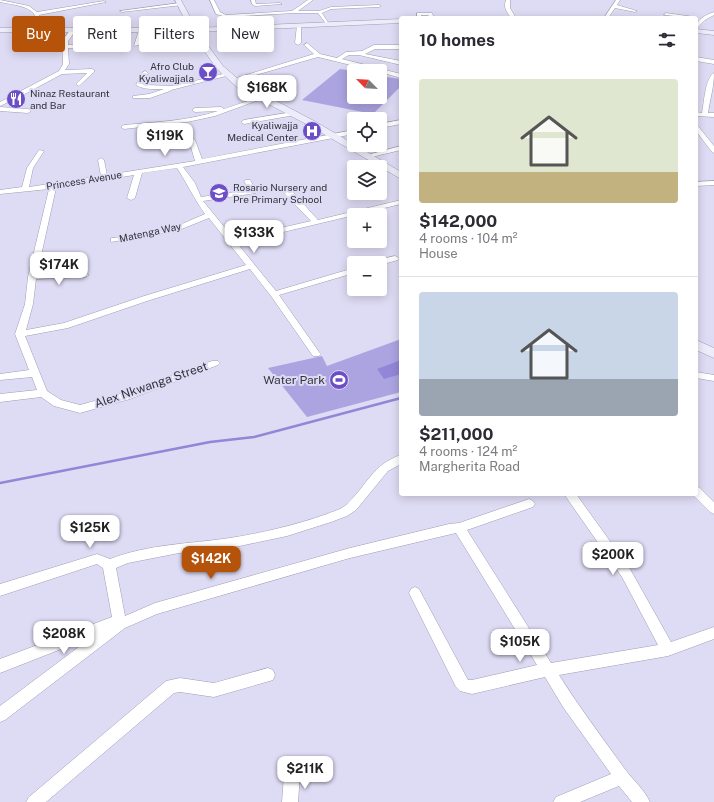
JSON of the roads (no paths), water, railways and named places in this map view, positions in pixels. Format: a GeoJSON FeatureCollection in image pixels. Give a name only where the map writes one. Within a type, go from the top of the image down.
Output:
{"type":"FeatureCollection","features":[{"type":"Feature","properties":{"kind":"main road"},"geometry":{"type":"LineString","coordinates":[[179,2],[186,16]]}},
{"type":"Feature","properties":{"kind":"main road"},"geometry":{"type":"LineString","coordinates":[[209,29],[399,22]]}},
{"type":"Feature","properties":{"kind":"main road"},"geometry":{"type":"LineString","coordinates":[[0,30],[12,30]]}},
{"type":"Feature","properties":{"kind":"main road"},"geometry":{"type":"LineString","coordinates":[[65,30],[73,30]]}},
{"type":"Feature","properties":{"kind":"main road"},"geometry":{"type":"LineString","coordinates":[[698,30],[714,33]]}},
{"type":"Feature","properties":{"kind":"main road"},"geometry":{"type":"LineString","coordinates":[[208,52],[230,78],[261,98],[333,136],[399,175]]}},
{"type":"Feature","properties":{"kind":"main road"},"geometry":{"type":"LineString","coordinates":[[698,345],[714,354]]}},
{"type":"Feature","properties":{"kind":"street"},"geometry":{"type":"LineString","coordinates":[[0,0],[32,9],[36,14],[104,2]]}},
{"type":"Feature","properties":{"kind":"street"},"geometry":{"type":"LineString","coordinates":[[253,0],[255,5],[280,4]]}},
{"type":"Feature","properties":{"kind":"street"},"geometry":{"type":"LineString","coordinates":[[294,12],[311,0]]}},
{"type":"Feature","properties":{"kind":"street"},"geometry":{"type":"LineString","coordinates":[[508,0],[508,10],[512,16]]}},
{"type":"Feature","properties":{"kind":"street"},"geometry":{"type":"LineString","coordinates":[[607,16],[618,0]]}},
{"type":"Feature","properties":{"kind":"street"},"geometry":{"type":"LineString","coordinates":[[214,1],[218,13],[226,16],[319,12],[331,8],[379,6]]}},
{"type":"Feature","properties":{"kind":"street"},"geometry":{"type":"LineString","coordinates":[[122,11],[179,2]]}},
{"type":"Feature","properties":{"kind":"street"},"geometry":{"type":"LineString","coordinates":[[614,6],[635,11]]}},
{"type":"Feature","properties":{"kind":"street"},"geometry":{"type":"LineString","coordinates":[[319,12],[327,24]]}},
{"type":"Feature","properties":{"kind":"street"},"geometry":{"type":"LineString","coordinates":[[698,27],[703,19],[714,13]]}},
{"type":"Feature","properties":{"kind":"street"},"geometry":{"type":"LineString","coordinates":[[419,16],[419,14],[430,14],[431,16]]}},
{"type":"Feature","properties":{"kind":"street"},"geometry":{"type":"LineString","coordinates":[[666,14],[680,16]]}},
{"type":"Feature","properties":{"kind":"street"},"geometry":{"type":"LineString","coordinates":[[698,18],[703,19]]}},
{"type":"Feature","properties":{"kind":"street"},"geometry":{"type":"LineString","coordinates":[[298,43],[300,25]]}},
{"type":"Feature","properties":{"kind":"street"},"geometry":{"type":"LineString","coordinates":[[65,41],[73,30]]}},
{"type":"Feature","properties":{"kind":"street"},"geometry":{"type":"LineString","coordinates":[[136,45],[139,38]]}},
{"type":"Feature","properties":{"kind":"street"},"geometry":{"type":"LineString","coordinates":[[307,45],[318,56]]}},
{"type":"Feature","properties":{"kind":"street"},"geometry":{"type":"LineString","coordinates":[[61,72],[66,64],[65,46],[73,46]]}},
{"type":"Feature","properties":{"kind":"street"},"geometry":{"type":"LineString","coordinates":[[338,60],[348,53],[363,53],[374,46],[399,47]]}},
{"type":"Feature","properties":{"kind":"street"},"geometry":{"type":"LineString","coordinates":[[360,53],[362,55],[399,64]]}},
{"type":"Feature","properties":{"kind":"street"},"geometry":{"type":"LineString","coordinates":[[135,97],[230,78],[318,56],[399,75]]}},
{"type":"Feature","properties":{"kind":"street"},"geometry":{"type":"LineString","coordinates":[[698,59],[714,62]]}},
{"type":"Feature","properties":{"kind":"street"},"geometry":{"type":"LineString","coordinates":[[0,104],[61,72],[92,71],[79,84]]}},
{"type":"Feature","properties":{"kind":"street"},"geometry":{"type":"LineString","coordinates":[[145,73],[139,85],[174,88]]}},
{"type":"Feature","properties":{"kind":"street"},"geometry":{"type":"LineString","coordinates":[[705,115],[714,75]]}},
{"type":"Feature","properties":{"kind":"street"},"geometry":{"type":"LineString","coordinates":[[124,127],[187,120],[215,114],[261,98]]}},
{"type":"Feature","properties":{"kind":"street"},"geometry":{"type":"LineString","coordinates":[[0,109],[28,111]]}},
{"type":"Feature","properties":{"kind":"street"},"geometry":{"type":"LineString","coordinates":[[195,110],[227,110]]}},
{"type":"Feature","properties":{"kind":"street"},"geometry":{"type":"LineString","coordinates":[[244,122],[292,114]]}},
{"type":"Feature","properties":{"kind":"street"},"geometry":{"type":"LineString","coordinates":[[698,114],[714,115]]}},
{"type":"Feature","properties":{"kind":"street"},"geometry":{"type":"LineString","coordinates":[[387,125],[399,122]]}},
{"type":"Feature","properties":{"kind":"street"},"geometry":{"type":"LineString","coordinates":[[698,130],[714,151]]}},
{"type":"Feature","properties":{"kind":"street","name":"Princess Avenue"},"geometry":{"type":"LineString","coordinates":[[0,192],[53,186],[104,176],[199,162],[347,133]]}},
{"type":"Feature","properties":{"kind":"street"},"geometry":{"type":"LineString","coordinates":[[192,140],[199,162]]}},
{"type":"Feature","properties":{"kind":"street"},"geometry":{"type":"LineString","coordinates":[[367,156],[399,148]]}},
{"type":"Feature","properties":{"kind":"street"},"geometry":{"type":"LineString","coordinates":[[25,189],[30,168],[34,159],[41,151]]}},
{"type":"Feature","properties":{"kind":"street"},"geometry":{"type":"LineString","coordinates":[[100,160],[104,176]]}},
{"type":"Feature","properties":{"kind":"street"},"geometry":{"type":"LineString","coordinates":[[178,165],[191,184],[198,200],[274,294],[316,354]]}},
{"type":"Feature","properties":{"kind":"street"},"geometry":{"type":"LineString","coordinates":[[131,198],[139,171]]}},
{"type":"Feature","properties":{"kind":"street"},"geometry":{"type":"LineString","coordinates":[[198,200],[253,191],[248,181]]}},
{"type":"Feature","properties":{"kind":"street"},"geometry":{"type":"LineString","coordinates":[[698,184],[714,183]]}},
{"type":"Feature","properties":{"kind":"street"},"geometry":{"type":"LineString","coordinates":[[0,398],[43,393],[20,334],[29,304],[32,277],[53,186]]}},
{"type":"Feature","properties":{"kind":"street"},"geometry":{"type":"LineString","coordinates":[[287,191],[316,222]]}},
{"type":"Feature","properties":{"kind":"street"},"geometry":{"type":"LineString","coordinates":[[233,242],[399,202]]}},
{"type":"Feature","properties":{"kind":"street","name":"Matenga Way"},"geometry":{"type":"LineString","coordinates":[[114,240],[179,228],[209,215]]}},
{"type":"Feature","properties":{"kind":"street"},"geometry":{"type":"LineString","coordinates":[[387,260],[395,258]]}},
{"type":"Feature","properties":{"kind":"street"},"geometry":{"type":"LineString","coordinates":[[20,334],[65,326],[251,266]]}},
{"type":"Feature","properties":{"kind":"street"},"geometry":{"type":"LineString","coordinates":[[274,294],[347,272]]}},
{"type":"Feature","properties":{"kind":"street"},"geometry":{"type":"LineString","coordinates":[[32,277],[85,275]]}},
{"type":"Feature","properties":{"kind":"street","name":"Alex Nkwanga Street"},"geometry":{"type":"LineString","coordinates":[[43,393],[58,403],[80,409],[126,396],[215,363]]}},
{"type":"Feature","properties":{"kind":"street"},"geometry":{"type":"LineString","coordinates":[[0,377],[34,373]]}},
{"type":"Feature","properties":{"kind":"street"},"geometry":{"type":"LineString","coordinates":[[698,375],[714,378]]}},
{"type":"Feature","properties":{"kind":"street"},"geometry":{"type":"LineString","coordinates":[[108,565],[127,558],[179,548],[230,543],[287,531],[327,519],[343,513],[352,507],[384,468],[399,460]]}},
{"type":"Feature","properties":{"kind":"street"},"geometry":{"type":"LineString","coordinates":[[698,493],[714,509]]}},
{"type":"Feature","properties":{"kind":"street"},"geometry":{"type":"LineString","coordinates":[[571,496],[626,573],[668,650]]}},
{"type":"Feature","properties":{"kind":"street"},"geometry":{"type":"LineString","coordinates":[[0,666],[155,609],[335,557],[449,529],[459,528],[529,504]]}},
{"type":"Feature","properties":{"kind":"street"},"geometry":{"type":"LineString","coordinates":[[459,528],[568,702],[622,777],[642,802]]}},
{"type":"Feature","properties":{"kind":"street"},"geometry":{"type":"LineString","coordinates":[[0,590],[97,559],[104,561],[108,565],[120,622]]}},
{"type":"Feature","properties":{"kind":"street"},"geometry":{"type":"LineString","coordinates":[[415,593],[461,682],[465,686],[480,686],[547,670],[668,650],[714,633]]}},
{"type":"Feature","properties":{"kind":"street"},"geometry":{"type":"LineString","coordinates":[[0,715],[120,622]]}},
{"type":"Feature","properties":{"kind":"street"},"geometry":{"type":"LineString","coordinates":[[34,802],[171,686],[180,685],[214,690],[268,675]]}},
{"type":"Feature","properties":{"kind":"street"},"geometry":{"type":"LineString","coordinates":[[290,802],[292,775]]}},
{"type":"Feature","properties":{"kind":"street"},"geometry":{"type":"LineString","coordinates":[[561,802],[622,777]]}},
{"type":"Feature","properties":{"kind":"waterway"},"geometry":{"type":"LineString","coordinates":[[0,483],[210,442],[254,437],[399,399]]}},
{"type":"Feature","properties":{"kind":"place","name":"Afro Club Kyaliwajjala"},"geometry":{"type":"Point","coordinates":[208,72]}},
{"type":"Feature","properties":{"kind":"place","name":"Ninaz Restaurant and Bar"},"geometry":{"type":"Point","coordinates":[16,99]}},
{"type":"Feature","properties":{"kind":"place","name":"Kyaliwajja Medical Center"},"geometry":{"type":"Point","coordinates":[312,131]}},
{"type":"Feature","properties":{"kind":"place","name":"Rosario Nursery and Pre Primary School"},"geometry":{"type":"Point","coordinates":[219,193]}},
{"type":"Feature","properties":{"kind":"place","name":"Water Park"},"geometry":{"type":"Point","coordinates":[339,380]}}]}
